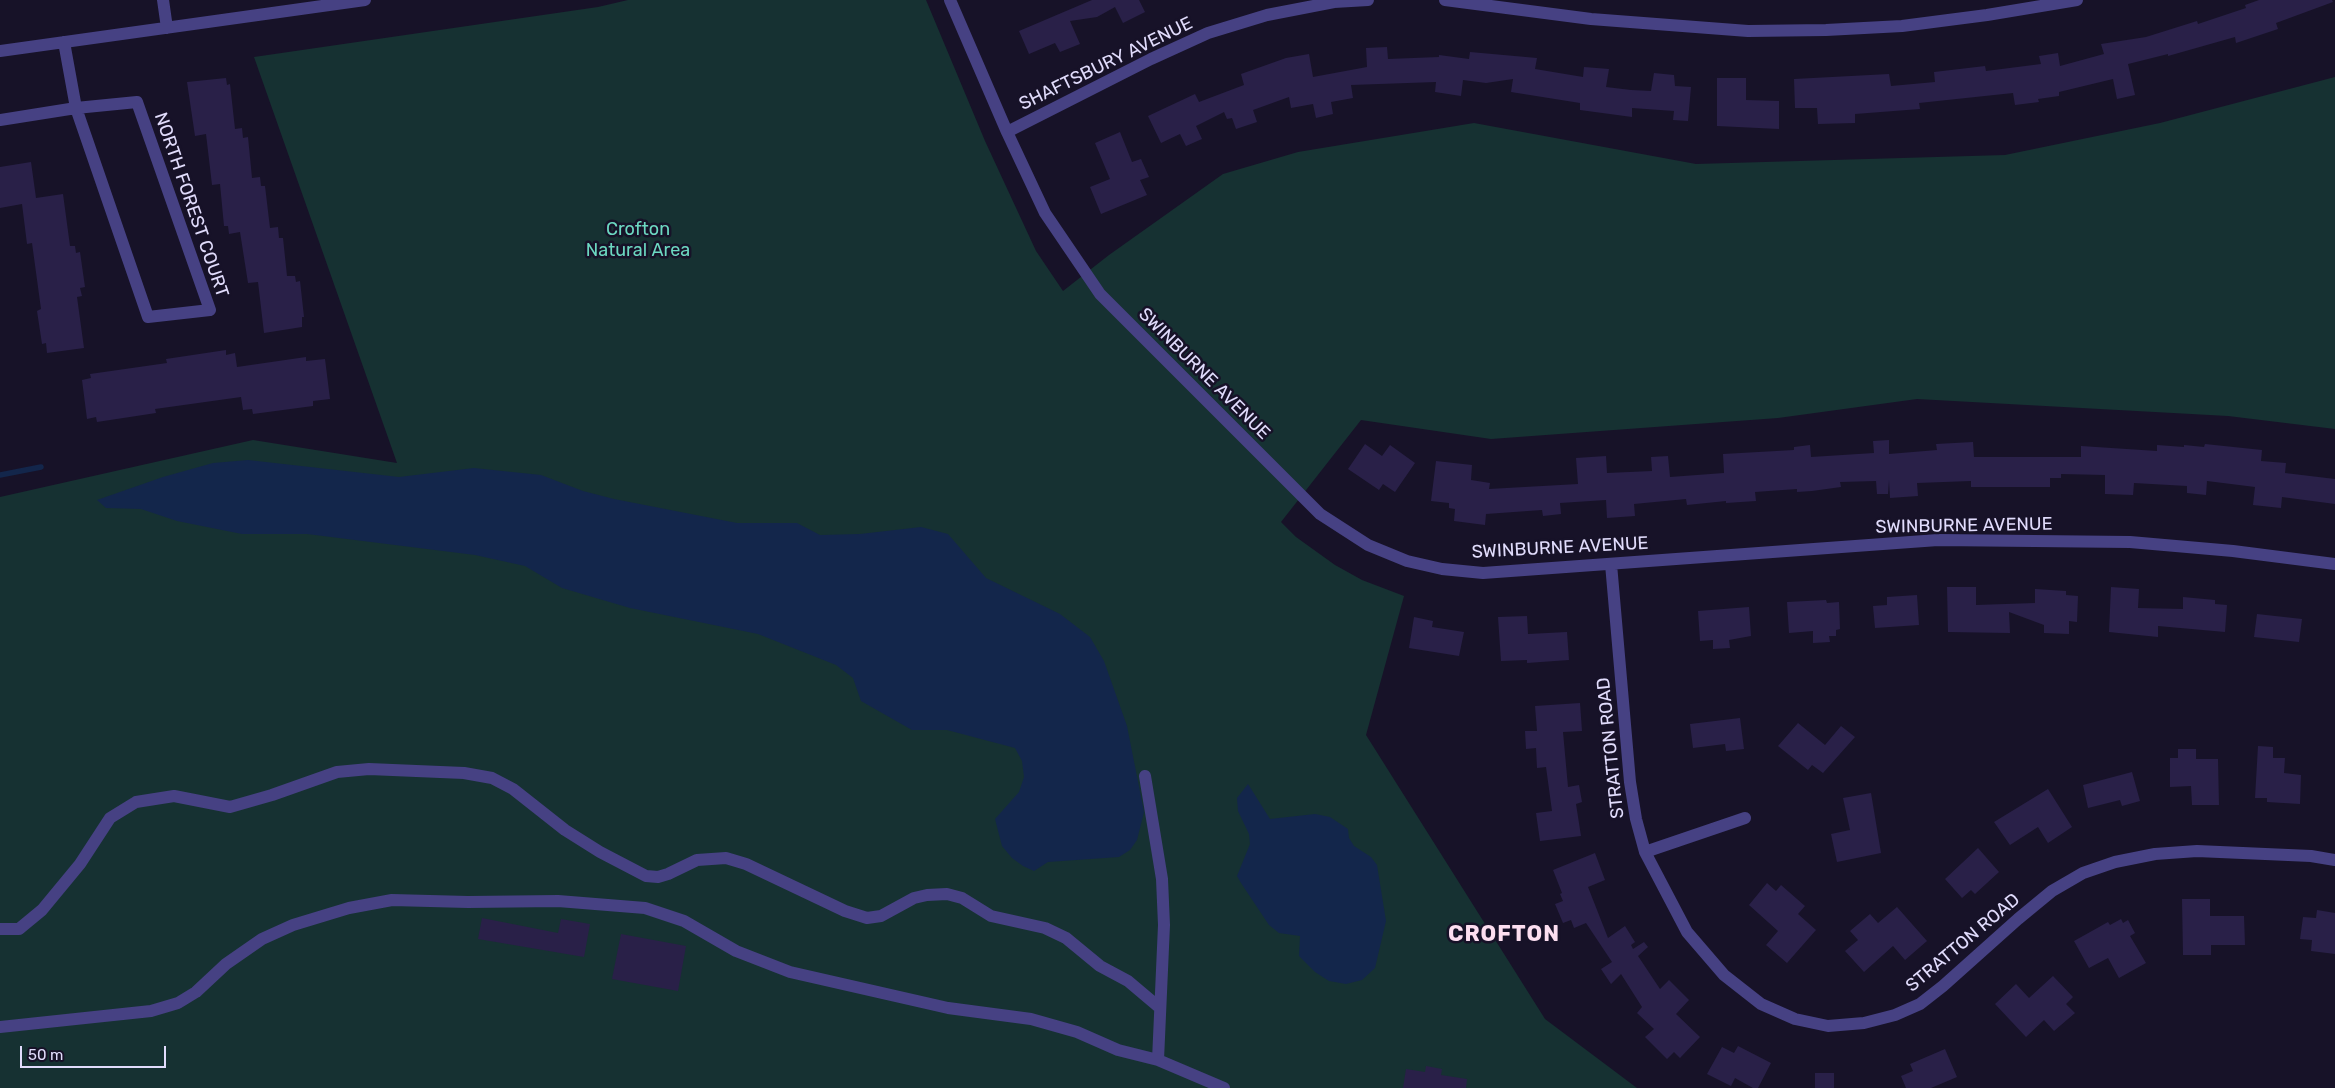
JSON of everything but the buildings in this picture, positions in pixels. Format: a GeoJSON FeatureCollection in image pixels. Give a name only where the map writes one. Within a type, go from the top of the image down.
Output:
{"type":"FeatureCollection","features":[{"type":"Feature","properties":{"kind":"street"},"geometry":{"type":"LineString","coordinates":[[163,0],[167,28]]}},
{"type":"Feature","properties":{"kind":"street"},"geometry":{"type":"LineString","coordinates":[[0,51],[365,0]]}},
{"type":"Feature","properties":{"kind":"street","name":"SWINBURNE AVENUE"},"geometry":{"type":"LineString","coordinates":[[950,0],[1007,132],[1045,213],[1100,294],[1320,514],[1368,545],[1407,561],[1442,569],[1483,573],[1938,540],[2026,540],[2130,542],[2234,551],[2335,564]]}},
{"type":"Feature","properties":{"kind":"street","name":"SHAFTSBURY AVENUE"},"geometry":{"type":"LineString","coordinates":[[1007,132],[1151,59],[1208,34],[1277,13],[1334,2],[1368,0]]}},
{"type":"Feature","properties":{"kind":"street"},"geometry":{"type":"LineString","coordinates":[[1445,0],[1591,19],[1758,31],[1902,26],[1987,15],[2077,0]]}},
{"type":"Feature","properties":{"kind":"street","name":"NORTH FOREST COURT"},"geometry":{"type":"LineString","coordinates":[[64,42],[76,108],[148,317],[210,310],[137,102],[76,108]]}},
{"type":"Feature","properties":{"kind":"street"},"geometry":{"type":"LineString","coordinates":[[0,120],[76,108]]}},
{"type":"Feature","properties":{"kind":"street","name":"STRATTON ROAD"},"geometry":{"type":"LineString","coordinates":[[1611,564],[1630,782],[1636,819],[1645,852],[1687,932],[1724,975],[1761,1004],[1795,1019],[1828,1026],[1864,1023],[1895,1015],[1920,1004],[2052,891],[2084,873],[2115,862],[2155,854],[2197,851],[2311,856],[2335,860]]}},
{"type":"Feature","properties":{"kind":"street"},"geometry":{"type":"LineString","coordinates":[[0,929],[19,929],[42,910],[80,864],[110,818],[136,802],[174,796],[230,807],[272,795],[337,772],[369,769],[464,773],[492,778],[513,789],[572,834],[600,852],[646,876],[658,877],[668,874],[697,860],[726,858],[746,864],[845,911],[867,918],[882,916],[914,898],[927,895],[946,894],[962,898],[991,916],[1045,928],[1066,938],[1100,966],[1128,982],[1160,1008]]}},
{"type":"Feature","properties":{"kind":"street"},"geometry":{"type":"LineString","coordinates":[[1145,776],[1162,879],[1164,925],[1158,1060]]}},
{"type":"Feature","properties":{"kind":"street"},"geometry":{"type":"LineString","coordinates":[[1645,852],[1745,818]]}},
{"type":"Feature","properties":{"kind":"street"},"geometry":{"type":"LineString","coordinates":[[0,1028],[150,1011],[178,1003],[196,992],[226,964],[262,938],[293,925],[348,908],[392,900],[468,902],[558,900],[645,908],[684,921],[736,951],[790,972],[948,1008],[1031,1019],[1077,1032],[1118,1050],[1158,1060],[1224,1088]]}},
{"type":"Feature","properties":{"kind":"green space","name":"Crofton Natural Area"},"geometry":{"type":"Polygon","coordinates":[[[628,0],[926,0],[985,141],[1036,251],[1063,291],[1109,255],[1223,174],[1298,152],[1474,123],[1696,164],[2005,155],[2160,123],[2335,77],[2335,429],[2228,416],[1917,399],[1778,418],[1491,439],[1361,420],[1281,522],[1296,537],[1335,565],[1362,580],[1404,596],[1366,735],[1545,1019],[1637,1088],[0,1088],[0,497],[253,440],[397,463],[254,57],[598,7],[628,0]]]}},
{"type":"Feature","properties":{"kind":"water"},"geometry":{"type":"Polygon","coordinates":[[[248,460],[399,477],[474,468],[541,475],[583,491],[614,499],[737,523],[797,523],[820,535],[860,534],[921,527],[948,534],[986,578],[1060,614],[1090,637],[1104,661],[1127,726],[1144,812],[1137,840],[1130,850],[1119,857],[1048,862],[1034,871],[1023,866],[1012,858],[1002,846],[995,819],[1019,792],[1024,777],[1022,761],[1015,748],[947,730],[912,730],[861,701],[853,678],[836,665],[758,634],[630,608],[562,588],[525,566],[475,555],[307,534],[242,534],[177,521],[141,509],[106,508],[97,500],[163,477],[213,463],[248,460]]]}},
{"type":"Feature","properties":{"kind":"water"},"geometry":{"type":"Polygon","coordinates":[[[1248,784],[1270,819],[1315,814],[1330,817],[1348,829],[1349,838],[1354,846],[1371,857],[1377,865],[1386,921],[1375,968],[1362,980],[1346,984],[1329,981],[1315,972],[1299,956],[1300,936],[1279,933],[1269,925],[1241,883],[1237,876],[1250,844],[1249,834],[1238,811],[1237,798],[1248,784]]]}},
{"type":"Feature","properties":{"kind":"waterway"},"geometry":{"type":"LineString","coordinates":[[0,475],[41,467]]}},
{"type":"Feature","properties":{"kind":"district","name":"CROFTON"},"geometry":{"type":"Point","coordinates":[1504,935]}}]}
